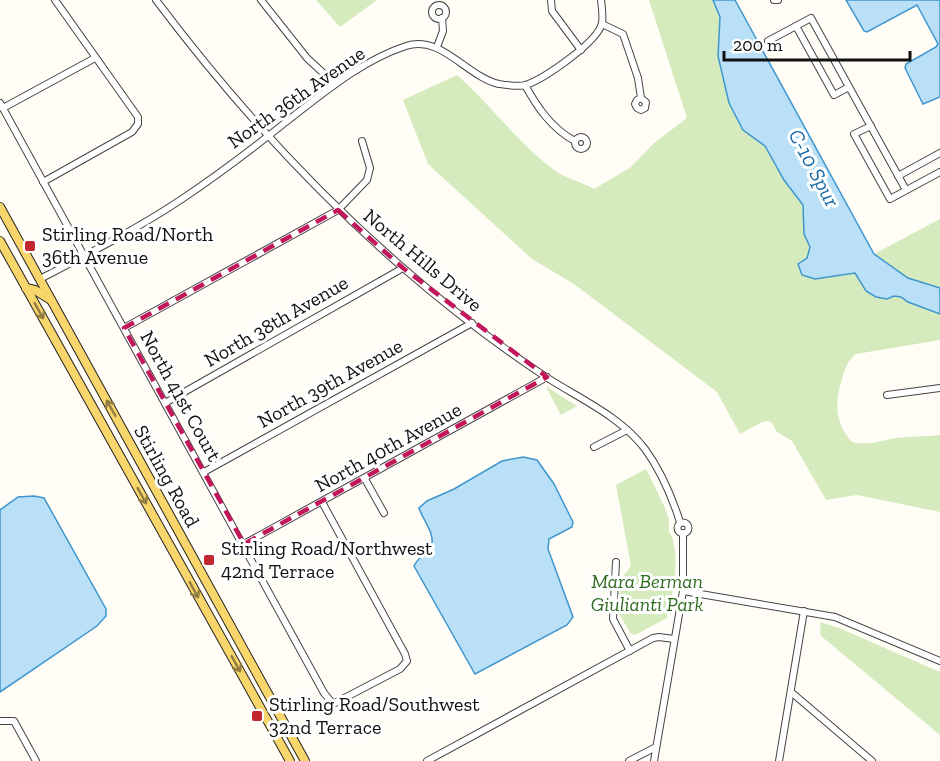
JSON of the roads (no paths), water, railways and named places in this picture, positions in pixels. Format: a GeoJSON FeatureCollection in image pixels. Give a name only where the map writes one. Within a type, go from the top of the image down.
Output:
{"type":"FeatureCollection","features":[{"type":"Feature","properties":{"kind":"main road","name":"Stirling Road"},"geometry":{"type":"LineString","coordinates":[[0,207],[305,761]]}},
{"type":"Feature","properties":{"kind":"main road","name":"Stirling Road"},"geometry":{"type":"LineString","coordinates":[[0,241],[290,761]]}},
{"type":"Feature","properties":{"kind":"main road"},"geometry":{"type":"LineString","coordinates":[[26,288],[36,290],[51,300]]}},
{"type":"Feature","properties":{"kind":"main road"},"geometry":{"type":"LineString","coordinates":[[157,521],[171,531],[178,530]]}},
{"type":"Feature","properties":{"kind":"main road"},"geometry":{"type":"LineString","coordinates":[[208,613],[220,606]]}},
{"type":"Feature","properties":{"kind":"street"},"geometry":{"type":"LineString","coordinates":[[43,182],[132,132],[138,124],[138,117],[55,0]]}},
{"type":"Feature","properties":{"kind":"street","name":"North Hills Drive"},"geometry":{"type":"LineString","coordinates":[[156,0],[214,76],[267,137],[338,210],[403,268],[472,323],[547,377],[600,410],[627,430],[645,449],[660,474],[680,522],[677,529],[683,533],[683,591]]}},
{"type":"Feature","properties":{"kind":"street"},"geometry":{"type":"LineString","coordinates":[[261,0],[307,57],[336,84]]}},
{"type":"Feature","properties":{"kind":"street"},"geometry":{"type":"LineString","coordinates":[[551,0],[552,11],[580,50]]}},
{"type":"Feature","properties":{"kind":"street"},"geometry":{"type":"LineString","coordinates":[[575,141],[562,134],[536,106],[525,85],[555,69],[580,50],[602,24],[600,0]]}},
{"type":"Feature","properties":{"kind":"street"},"geometry":{"type":"LineString","coordinates":[[436,47],[443,31],[442,18]]}},
{"type":"Feature","properties":{"kind":"street"},"geometry":{"type":"LineString","coordinates":[[768,41],[812,18],[906,190]]}},
{"type":"Feature","properties":{"kind":"street"},"geometry":{"type":"LineString","coordinates":[[602,24],[623,34],[638,78],[641,98]]}},
{"type":"Feature","properties":{"kind":"street"},"geometry":{"type":"LineString","coordinates":[[796,26],[834,95],[849,87]]}},
{"type":"Feature","properties":{"kind":"street","name":"North 36th Avenue"},"geometry":{"type":"LineString","coordinates":[[40,279],[182,199],[336,84],[406,45],[419,43],[436,47],[472,71],[498,83],[525,85]]}},
{"type":"Feature","properties":{"kind":"street"},"geometry":{"type":"LineString","coordinates":[[1,106],[95,58]]}},
{"type":"Feature","properties":{"kind":"street","name":"North 41st Court"},"geometry":{"type":"LineString","coordinates":[[1,106],[324,693],[333,704],[400,669],[407,662],[405,654],[322,502]]}},
{"type":"Feature","properties":{"kind":"street"},"geometry":{"type":"LineString","coordinates":[[871,126],[854,134],[890,200],[940,172]]}},
{"type":"Feature","properties":{"kind":"street"},"geometry":{"type":"LineString","coordinates":[[124,328],[338,210],[367,180],[370,168],[362,141]]}},
{"type":"Feature","properties":{"kind":"street"},"geometry":{"type":"LineString","coordinates":[[898,176],[940,153]]}},
{"type":"Feature","properties":{"kind":"street","name":"North 38th Avenue"},"geometry":{"type":"LineString","coordinates":[[165,403],[403,268]]}},
{"type":"Feature","properties":{"kind":"street","name":"North 39th Avenue"},"geometry":{"type":"LineString","coordinates":[[204,472],[472,323]]}},
{"type":"Feature","properties":{"kind":"street","name":"North 40th Avenue"},"geometry":{"type":"LineString","coordinates":[[244,544],[547,377]]}},
{"type":"Feature","properties":{"kind":"street"},"geometry":{"type":"LineString","coordinates":[[887,395],[940,388]]}},
{"type":"Feature","properties":{"kind":"street"},"geometry":{"type":"LineString","coordinates":[[594,447],[627,430]]}},
{"type":"Feature","properties":{"kind":"street"},"geometry":{"type":"LineString","coordinates":[[365,479],[384,513]]}},
{"type":"Feature","properties":{"kind":"street"},"geometry":{"type":"LineString","coordinates":[[616,562],[613,619],[630,651]]}},
{"type":"Feature","properties":{"kind":"street"},"geometry":{"type":"LineString","coordinates":[[654,761],[683,591],[835,617],[940,661]]}},
{"type":"Feature","properties":{"kind":"street"},"geometry":{"type":"LineString","coordinates":[[779,761],[804,611]]}},
{"type":"Feature","properties":{"kind":"street"},"geometry":{"type":"LineString","coordinates":[[427,761],[653,638],[674,639]]}},
{"type":"Feature","properties":{"kind":"street"},"geometry":{"type":"LineString","coordinates":[[791,692],[872,761]]}},
{"type":"Feature","properties":{"kind":"street"},"geometry":{"type":"LineString","coordinates":[[0,721],[14,722],[36,761]]}},
{"type":"Feature","properties":{"kind":"street"},"geometry":{"type":"LineString","coordinates":[[629,761],[656,747]]}},
{"type":"Feature","properties":{"kind":"water","name":"C-10 Spur"},"geometry":{"type":"Polygon","coordinates":[[[713,0],[735,0],[874,254],[908,278],[940,288],[940,314],[901,297],[894,296],[887,299],[876,297],[866,291],[855,273],[815,279],[802,275],[798,264],[807,258],[810,247],[804,234],[803,205],[784,180],[765,146],[743,130],[729,103],[718,56],[720,17],[713,0]]]}},
{"type":"Feature","properties":{"kind":"water"},"geometry":{"type":"Polygon","coordinates":[[[846,0],[940,0],[940,97],[923,104],[905,68],[906,64],[938,44],[917,5],[867,32],[864,31],[846,0]]]}},
{"type":"Feature","properties":{"kind":"water"},"geometry":{"type":"Polygon","coordinates":[[[523,457],[537,460],[554,484],[573,522],[572,527],[549,539],[548,549],[573,617],[567,625],[475,674],[414,566],[432,544],[431,533],[419,508],[427,501],[454,489],[502,461],[523,457]]]}},
{"type":"Feature","properties":{"kind":"water"},"geometry":{"type":"Polygon","coordinates":[[[18,497],[44,498],[106,609],[106,616],[97,626],[0,692],[0,510],[18,497]]]}},
{"type":"Feature","properties":{"kind":"place","name":"Stirling Road/North 36th Avenue"},"geometry":{"type":"Point","coordinates":[30,246]}},
{"type":"Feature","properties":{"kind":"place","name":"Stirling Road/Northwest 42nd Terrace"},"geometry":{"type":"Point","coordinates":[209,560]}},
{"type":"Feature","properties":{"kind":"place","name":"Stirling Road/Southwest 32nd Terrace"},"geometry":{"type":"Point","coordinates":[257,716]}},
{"type":"Feature","properties":{"kind":"park label","name":"Mara Berman Giulianti Park"},"geometry":{"type":"Point","coordinates":[647,592]}}]}
